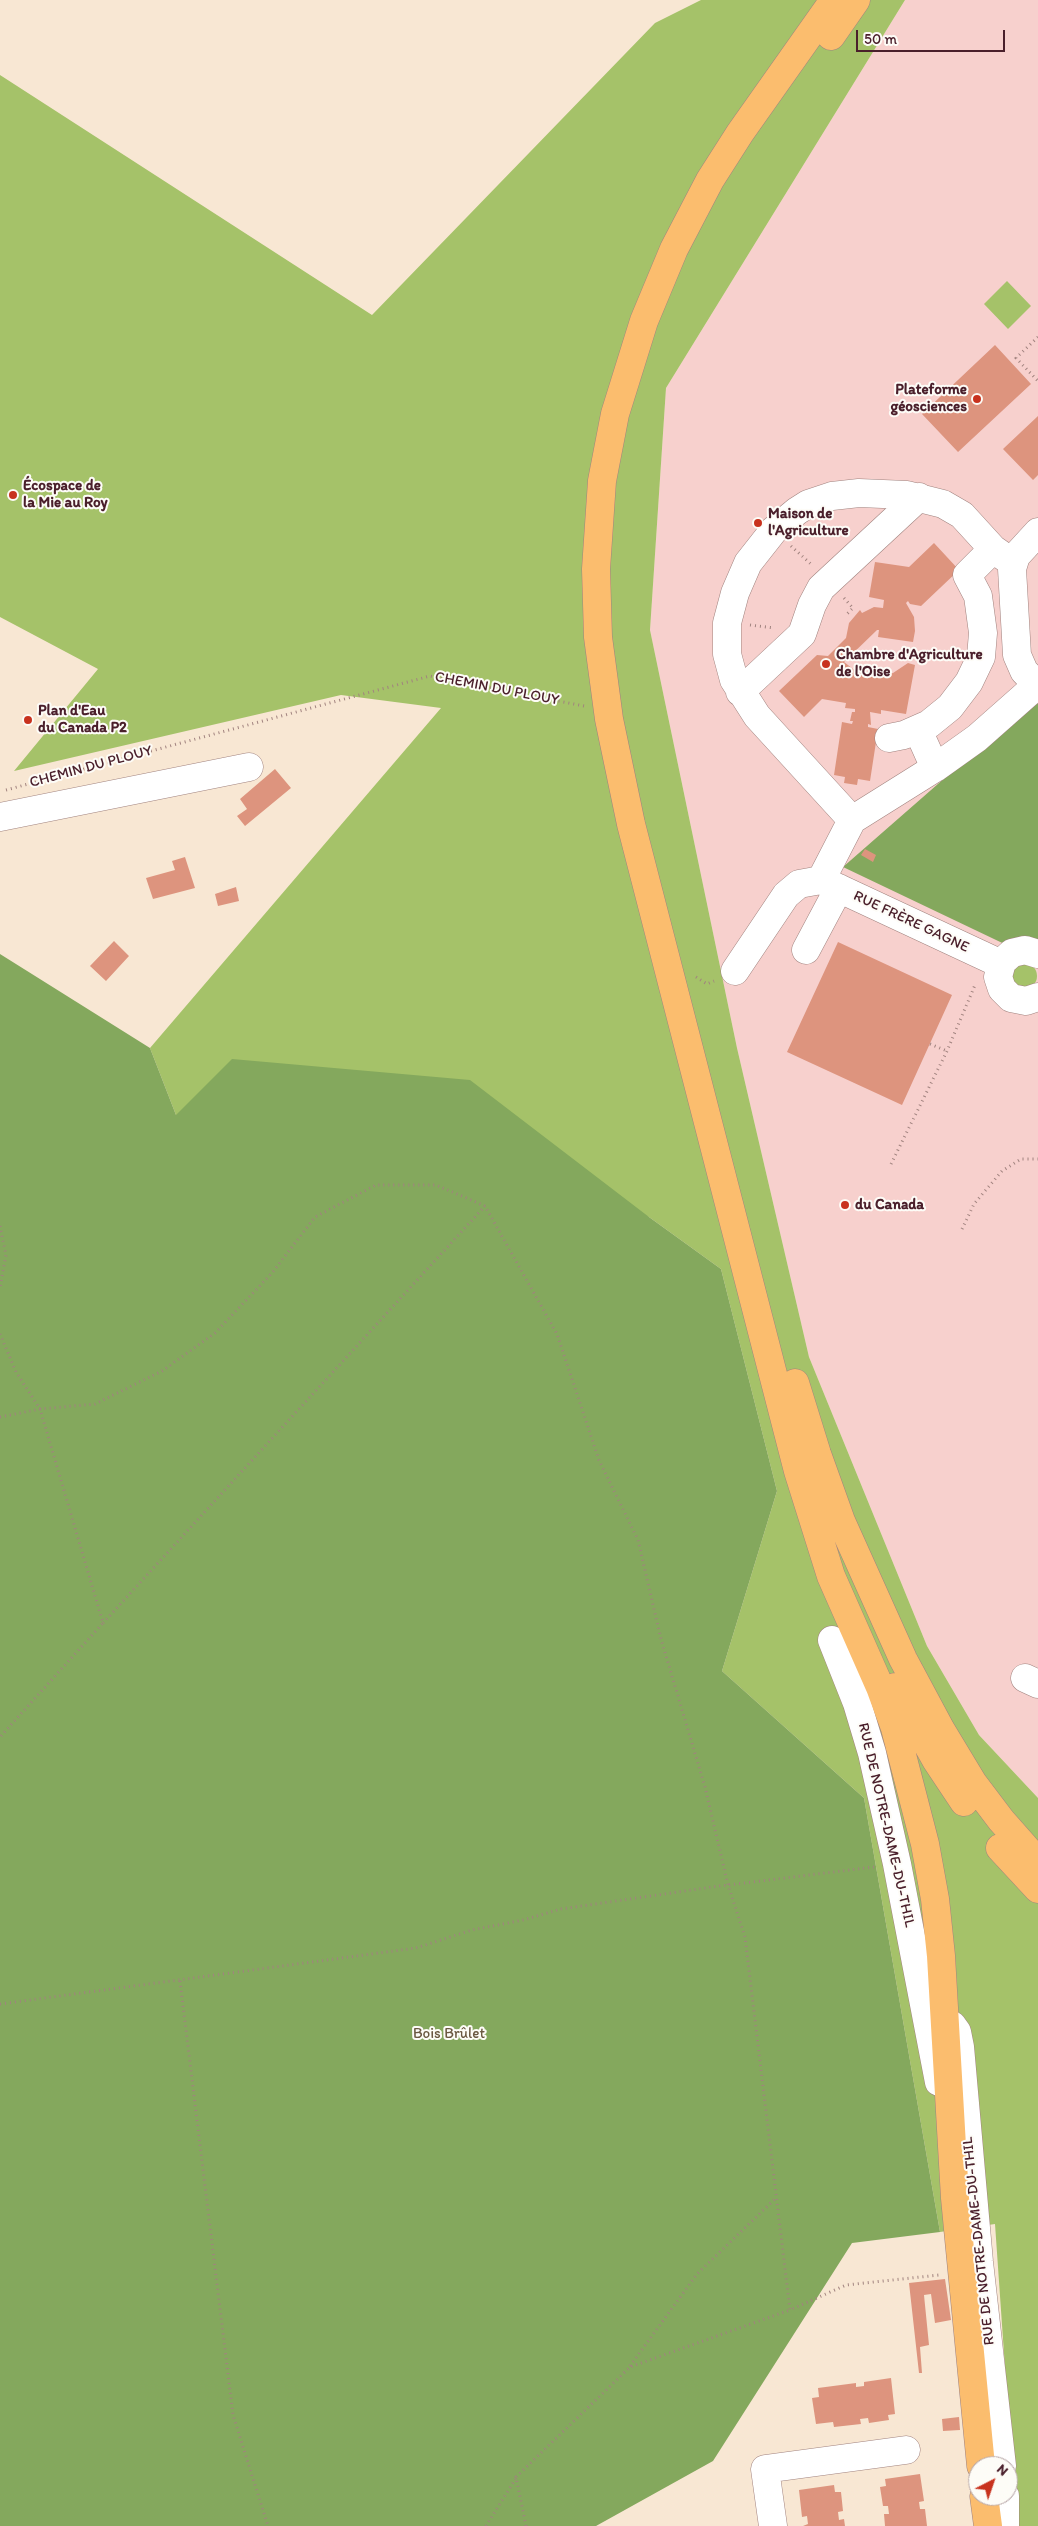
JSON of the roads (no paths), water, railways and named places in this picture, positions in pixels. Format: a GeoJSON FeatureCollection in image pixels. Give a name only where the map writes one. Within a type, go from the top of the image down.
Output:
{"type":"FeatureCollection","features":[{"type":"Feature","properties":{"kind":"main road"},"geometry":{"type":"LineString","coordinates":[[834,0],[752,116],[710,180],[682,232],[654,296],[628,367],[609,440],[599,502],[596,569],[600,659],[609,719],[624,789],[806,1502],[822,1552],[889,1710],[914,1794],[935,1899],[936,2017]]}},
{"type":"Feature","properties":{"kind":"main road"},"geometry":{"type":"LineString","coordinates":[[856,0],[753,146],[726,189],[697,245],[653,348],[631,422],[622,470],[616,519],[613,567],[614,611],[620,679],[639,778],[798,1393],[841,1521],[885,1621],[941,1730],[988,1804],[1038,1862]]}},
{"type":"Feature","properties":{"kind":"main road"},"geometry":{"type":"LineString","coordinates":[[788,1430],[844,1579],[907,1709],[936,1760],[970,1809],[1004,1853],[1038,1889]]}},
{"type":"Feature","properties":{"kind":"main road","name":"RUE DE NOTRE-DAME-DU-THIL"},"geometry":{"type":"LineString","coordinates":[[936,2017],[951,2146],[980,2456]]}},
{"type":"Feature","properties":{"kind":"main road"},"geometry":{"type":"LineString","coordinates":[[985,2506],[988,2526]]}},
{"type":"Feature","properties":{"kind":"street"},"geometry":{"type":"LineString","coordinates":[[806,950],[852,820],[935,768],[977,738],[1038,686],[1024,671],[1016,655],[1003,556],[962,514],[943,504],[919,497],[894,494],[832,496],[808,504],[774,530],[755,552],[740,578],[727,623],[726,641],[730,668],[740,692],[772,733],[852,820]]}},
{"type":"Feature","properties":{"kind":"street"},"geometry":{"type":"LineString","coordinates":[[740,692],[804,630],[812,605],[821,588],[919,497]]}},
{"type":"Feature","properties":{"kind":"street"},"geometry":{"type":"LineString","coordinates":[[889,738],[918,730],[950,707],[976,669],[983,646],[983,619],[978,596],[967,575],[1003,556],[1021,550],[1038,532]]}},
{"type":"Feature","properties":{"kind":"street"},"geometry":{"type":"LineString","coordinates":[[918,730],[935,768]]}},
{"type":"Feature","properties":{"kind":"street","name":"CHEMIN DU PLOUY"},"geometry":{"type":"LineString","coordinates":[[0,817],[249,767]]}},
{"type":"Feature","properties":{"kind":"street"},"geometry":{"type":"LineString","coordinates":[[735,971],[786,895],[799,884],[830,884]]}},
{"type":"Feature","properties":{"kind":"street","name":"RUE FRÈRE GAGNE"},"geometry":{"type":"LineString","coordinates":[[830,884],[1001,964]]}},
{"type":"Feature","properties":{"kind":"street"},"geometry":{"type":"LineString","coordinates":[[1038,953],[1018,950],[1009,954],[1001,964],[998,980],[1008,996],[1024,1001],[1038,997]]}},
{"type":"Feature","properties":{"kind":"street","name":"RUE DE NOTRE-DAME-DU-THIL"},"geometry":{"type":"LineString","coordinates":[[832,1640],[863,1720],[936,2017],[952,2024],[957,2032],[979,2262],[1001,2456]]}},
{"type":"Feature","properties":{"kind":"street"},"geometry":{"type":"LineString","coordinates":[[772,2526],[764,2469],[906,2450]]}},
{"type":"Feature","properties":{"kind":"street"},"geometry":{"type":"LineString","coordinates":[[1005,2506],[1005,2526]]}},
{"type":"Feature","properties":{"kind":"place","name":"Plateforme géosciences"},"geometry":{"type":"Point","coordinates":[977,399]}},
{"type":"Feature","properties":{"kind":"place","name":"Écospace de la Mie au Roy"},"geometry":{"type":"Point","coordinates":[13,495]}},
{"type":"Feature","properties":{"kind":"place","name":"Maison de l'Agriculture"},"geometry":{"type":"Point","coordinates":[758,523]}},
{"type":"Feature","properties":{"kind":"place","name":"Chambre d'Agriculture de l'Oise"},"geometry":{"type":"Point","coordinates":[826,664]}},
{"type":"Feature","properties":{"kind":"place","name":"Plan d'Eau du Canada P2"},"geometry":{"type":"Point","coordinates":[28,720]}},
{"type":"Feature","properties":{"kind":"place","name":"du Canada"},"geometry":{"type":"Point","coordinates":[845,1205]}},
{"type":"Feature","properties":{"kind":"park label","name":"Bois Brûlet"},"geometry":{"type":"Point","coordinates":[449,2034]}}]}
